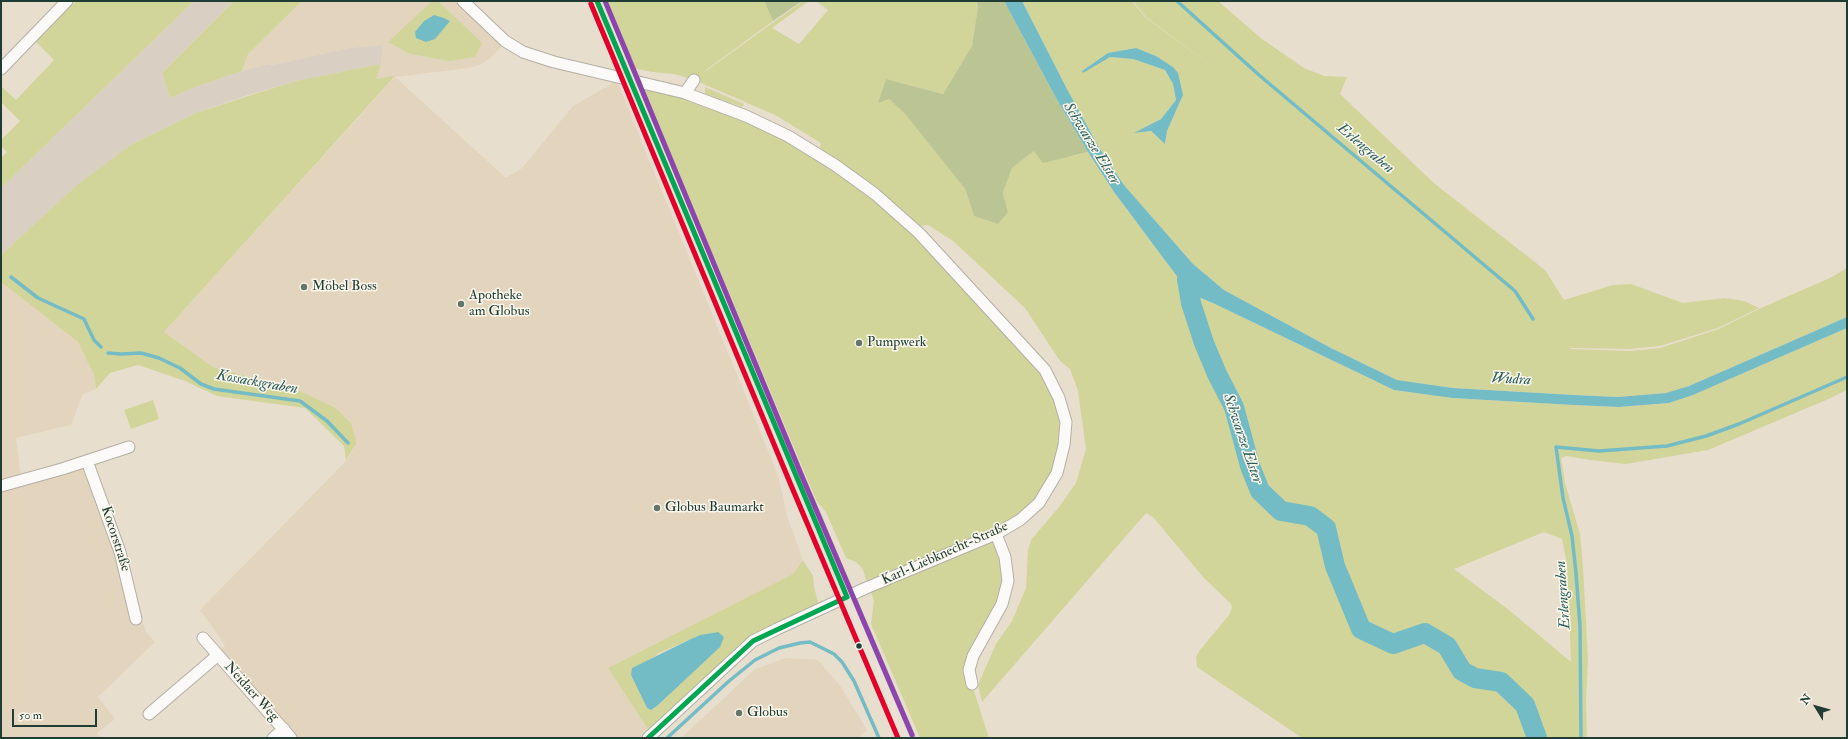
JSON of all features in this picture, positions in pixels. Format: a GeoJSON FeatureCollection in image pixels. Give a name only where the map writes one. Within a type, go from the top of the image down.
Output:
{"type":"FeatureCollection","features":[{"type":"Feature","properties":{"kind":"main road"},"geometry":{"type":"LineString","coordinates":[[597,1],[906,738]]}},
{"type":"Feature","properties":{"kind":"street"},"geometry":{"type":"LineString","coordinates":[[1,69],[67,1]]}},
{"type":"Feature","properties":{"kind":"street","name":"Karl-Liebknecht-Straße"},"geometry":{"type":"LineString","coordinates":[[463,1],[505,41],[524,52],[554,62],[685,93],[746,116],[788,136],[835,165],[875,194],[919,233],[1045,370],[1059,398],[1066,422],[1064,445],[1057,473],[1039,503],[1020,520],[996,534],[847,597]]}},
{"type":"Feature","properties":{"kind":"street"},"geometry":{"type":"LineString","coordinates":[[685,93],[694,80]]}},
{"type":"Feature","properties":{"kind":"street"},"geometry":{"type":"LineString","coordinates":[[1,486],[130,447]]}},
{"type":"Feature","properties":{"kind":"street","name":"Kocorstraße"},"geometry":{"type":"LineString","coordinates":[[87,461],[120,552],[136,620]]}},
{"type":"Feature","properties":{"kind":"street"},"geometry":{"type":"LineString","coordinates":[[972,684],[969,670],[971,663],[1002,604],[1008,581],[1005,557],[996,534]]}},
{"type":"Feature","properties":{"kind":"street"},"geometry":{"type":"LineString","coordinates":[[648,738],[753,642],[777,629],[847,597]]}},
{"type":"Feature","properties":{"kind":"street","name":"Neidaer Weg"},"geometry":{"type":"LineString","coordinates":[[203,638],[291,738]]}},
{"type":"Feature","properties":{"kind":"street","name":"Neidaer Weg"},"geometry":{"type":"LineString","coordinates":[[149,714],[218,655]]}},
{"type":"Feature","properties":{"kind":"street","name":"Neidaer Weg"},"geometry":{"type":"LineString","coordinates":[[273,738],[284,729]]}},
{"type":"Feature","properties":{"kind":"shaded area"},"geometry":{"type":"Polygon","coordinates":[[[194,1],[234,1],[162,73],[170,98],[195,87],[242,71],[268,64],[273,65],[349,48],[383,45],[381,64],[296,81],[245,96],[196,113],[132,144],[78,184],[1,255],[1,188],[194,1]]]}},
{"type":"Feature","properties":{"kind":"shaded area"},"geometry":{"type":"Polygon","coordinates":[[[302,1],[432,1],[389,42],[410,54],[448,61],[456,19],[438,1],[463,1],[503,45],[494,55],[482,64],[469,68],[376,79],[381,64],[383,45],[349,48],[273,65],[268,64],[242,71],[248,54],[302,1]]]}},
{"type":"Feature","properties":{"kind":"shaded area"},"geometry":{"type":"Polygon","coordinates":[[[395,77],[506,178],[522,168],[573,106],[617,81],[778,475],[788,519],[803,560],[793,574],[608,668],[651,734],[647,738],[293,738],[218,654],[225,645],[200,610],[346,461],[357,444],[351,423],[336,408],[298,390],[213,367],[164,332],[395,77]]]}},
{"type":"Feature","properties":{"kind":"shaded area"},"geometry":{"type":"Polygon","coordinates":[[[1,282],[78,342],[94,375],[96,389],[83,394],[71,425],[16,438],[21,480],[87,461],[146,632],[155,642],[98,697],[115,719],[97,733],[100,738],[1,738],[1,282]]]}},
{"type":"Feature","properties":{"kind":"shaded area"},"geometry":{"type":"Polygon","coordinates":[[[785,658],[818,660],[841,687],[867,730],[858,738],[681,738],[754,670],[785,658]]]}},
{"type":"Feature","properties":{"kind":"green space"},"geometry":{"type":"Polygon","coordinates":[[[76,1],[194,1],[1,188],[1,158],[7,152],[1,146],[1,140],[20,121],[1,102],[1,86],[16,100],[54,60],[36,42],[76,1]]]}},
{"type":"Feature","properties":{"kind":"green space"},"geometry":{"type":"Polygon","coordinates":[[[234,1],[302,1],[248,54],[242,71],[195,87],[170,98],[162,73],[234,1]]]}},
{"type":"Feature","properties":{"kind":"green space"},"geometry":{"type":"Polygon","coordinates":[[[432,1],[438,1],[482,43],[475,57],[448,61],[410,54],[388,42],[432,1]]]}},
{"type":"Feature","properties":{"kind":"green space"},"geometry":{"type":"Polygon","coordinates":[[[599,1],[764,1],[773,21],[703,73],[803,1],[809,1],[772,28],[799,44],[828,10],[816,1],[976,1],[978,6],[972,46],[943,94],[886,79],[879,102],[889,99],[905,114],[965,189],[974,216],[1008,212],[1003,193],[1012,168],[1034,151],[1074,156],[1088,152],[1114,192],[1179,279],[1188,305],[1195,296],[1215,304],[1394,390],[1452,398],[1573,405],[1619,407],[1669,403],[1693,395],[1847,328],[1847,390],[1708,450],[1626,464],[1566,456],[1561,458],[1565,483],[1580,534],[1588,660],[1586,700],[1587,738],[1302,738],[1197,667],[1196,657],[1229,615],[1232,608],[1231,604],[1204,578],[1153,517],[1146,513],[982,702],[978,685],[996,644],[1012,621],[1026,588],[1028,550],[1031,540],[1059,507],[1076,483],[1086,449],[1078,391],[1070,369],[1060,361],[1025,308],[953,241],[928,225],[920,226],[879,190],[820,148],[821,143],[775,115],[694,80],[674,74],[652,72],[628,67],[599,1]],[[1544,532],[1454,569],[1509,610],[1571,662],[1567,564],[1562,539],[1544,532]]]}},
{"type":"Feature","properties":{"kind":"green space"},"geometry":{"type":"Polygon","coordinates":[[[764,1],[802,1],[773,21],[764,1]]]}},
{"type":"Feature","properties":{"kind":"green space"},"geometry":{"type":"Polygon","coordinates":[[[976,1],[1004,1],[1056,98],[1088,152],[1043,163],[1034,151],[1012,168],[1003,193],[1008,212],[998,224],[974,216],[965,189],[905,114],[889,99],[878,103],[886,79],[943,94],[972,46],[978,6],[976,1]]]}},
{"type":"Feature","properties":{"kind":"green space"},"geometry":{"type":"Polygon","coordinates":[[[1022,1],[1132,1],[1145,17],[1222,74],[1146,17],[1133,1],[1218,1],[1262,39],[1304,68],[1324,76],[1347,77],[1340,94],[1435,184],[1545,270],[1564,300],[1613,285],[1631,284],[1683,303],[1724,298],[1744,301],[1759,308],[1718,328],[1660,346],[1630,349],[1571,348],[1568,346],[1571,349],[1630,351],[1660,348],[1719,329],[1761,308],[1830,278],[1847,268],[1847,317],[1689,386],[1667,393],[1618,397],[1574,395],[1453,388],[1397,380],[1331,348],[1224,290],[1193,264],[1124,185],[1098,146],[1022,1]],[[1136,48],[1108,53],[1082,71],[1110,57],[1133,59],[1165,70],[1173,84],[1176,100],[1161,119],[1136,133],[1151,131],[1165,144],[1167,131],[1183,95],[1173,67],[1156,56],[1136,48]]]}},
{"type":"Feature","properties":{"kind":"green space"},"geometry":{"type":"Polygon","coordinates":[[[381,64],[376,79],[395,76],[164,332],[213,367],[298,390],[336,408],[351,423],[357,443],[346,460],[344,446],[305,408],[217,396],[185,381],[138,365],[110,373],[96,389],[94,375],[78,342],[1,282],[1,255],[78,184],[132,144],[196,113],[245,97],[296,81],[381,64]]]}},
{"type":"Feature","properties":{"kind":"green space"},"geometry":{"type":"Polygon","coordinates":[[[640,81],[746,117],[875,194],[1045,370],[1059,398],[1064,445],[1039,502],[996,534],[1008,588],[967,669],[989,738],[920,738],[871,624],[874,601],[862,568],[856,562],[846,558],[826,512],[817,502],[640,81]]]}},
{"type":"Feature","properties":{"kind":"green space"},"geometry":{"type":"Polygon","coordinates":[[[705,87],[744,104],[742,107],[705,94],[705,87]]]}},
{"type":"Feature","properties":{"kind":"green space"},"geometry":{"type":"Polygon","coordinates":[[[153,400],[159,419],[131,429],[124,410],[153,400]]]}},
{"type":"Feature","properties":{"kind":"green space"},"geometry":{"type":"Polygon","coordinates":[[[803,560],[813,576],[814,587],[819,605],[775,625],[651,734],[608,668],[793,574],[803,560]],[[718,632],[700,635],[659,653],[631,675],[647,708],[654,709],[666,698],[718,632]]]}},
{"type":"Feature","properties":{"kind":"water"},"geometry":{"type":"Polygon","coordinates":[[[1004,1],[1022,1],[1098,146],[1124,185],[1193,264],[1224,290],[1331,348],[1397,380],[1453,388],[1574,395],[1618,397],[1666,393],[1689,386],[1847,317],[1847,328],[1693,395],[1669,403],[1619,407],[1573,405],[1452,398],[1394,390],[1196,296],[1196,305],[1188,305],[1179,279],[1114,192],[1088,152],[1056,98],[1004,1]]]}},
{"type":"Feature","properties":{"kind":"water"},"geometry":{"type":"Polygon","coordinates":[[[434,15],[450,21],[435,39],[426,42],[416,38],[415,32],[424,21],[434,15]]]}},
{"type":"Feature","properties":{"kind":"water"},"geometry":{"type":"Polygon","coordinates":[[[1136,48],[1156,56],[1173,67],[1178,73],[1183,95],[1167,131],[1165,144],[1151,131],[1134,133],[1161,119],[1176,100],[1173,84],[1165,70],[1133,59],[1110,57],[1083,73],[1082,71],[1108,53],[1136,48]]]}},
{"type":"Feature","properties":{"kind":"water"},"geometry":{"type":"Polygon","coordinates":[[[718,632],[724,637],[720,647],[657,706],[651,710],[647,708],[631,675],[632,668],[700,635],[718,632]]]}},
{"type":"Feature","properties":{"kind":"waterway","name":"Erlengraben"},"geometry":{"type":"LineString","coordinates":[[1177,1],[1259,75],[1515,291],[1533,319]]}},
{"type":"Feature","properties":{"kind":"waterway","name":"Kossacksgraben"},"geometry":{"type":"LineString","coordinates":[[11,277],[38,298],[84,319],[94,340],[101,347]]}},
{"type":"Feature","properties":{"kind":"waterway","name":"Schwarze Elster"},"geometry":{"type":"LineString","coordinates":[[1187,279],[1191,303],[1204,343],[1217,374],[1234,407],[1250,466],[1260,491],[1281,511],[1310,516],[1326,528],[1335,566],[1361,629],[1393,644],[1425,633],[1447,646],[1462,671],[1475,678],[1501,682],[1525,705],[1537,738]]}},
{"type":"Feature","properties":{"kind":"waterway","name":"Kossacksgraben"},"geometry":{"type":"LineString","coordinates":[[108,353],[141,353],[159,358],[180,368],[201,384],[214,389],[300,401],[327,421],[348,443]]}},
{"type":"Feature","properties":{"kind":"waterway"},"geometry":{"type":"LineString","coordinates":[[1581,738],[1580,626],[1576,573],[1572,536],[1563,498],[1556,447],[1599,451],[1667,446],[1706,436],[1739,424],[1847,377]]}},
{"type":"Feature","properties":{"kind":"waterway"},"geometry":{"type":"LineString","coordinates":[[667,738],[729,681],[755,660],[779,648],[810,642],[834,654],[842,662],[854,681],[879,738]]}},
{"type":"Feature","properties":{"kind":"transit line"},"geometry":{"type":"LineString","coordinates":[[597,1],[847,597]]}},
{"type":"Feature","properties":{"kind":"transit line"},"geometry":{"type":"LineString","coordinates":[[605,1],[803,479],[912,735]]}},
{"type":"Feature","properties":{"kind":"transit line"},"geometry":{"type":"LineString","coordinates":[[591,4],[898,738]]}},
{"type":"Feature","properties":{"kind":"transit line"},"geometry":{"type":"LineString","coordinates":[[648,738],[753,641],[847,597]]}},
{"type":"Feature","properties":{"kind":"place","name":"Möbel Boss"},"geometry":{"type":"Point","coordinates":[304,287]}},
{"type":"Feature","properties":{"kind":"place","name":"Apotheke am Globus"},"geometry":{"type":"Point","coordinates":[461,304]}},
{"type":"Feature","properties":{"kind":"place","name":"Pumpwerk"},"geometry":{"type":"Point","coordinates":[859,343]}},
{"type":"Feature","properties":{"kind":"place","name":"Globus Baumarkt"},"geometry":{"type":"Point","coordinates":[657,508]}},
{"type":"Feature","properties":{"kind":"place","name":"Globus"},"geometry":{"type":"Point","coordinates":[739,713]}},
{"type":"Feature","properties":{"kind":"water label","name":"Wudra"},"geometry":{"type":"Point","coordinates":[1511,380]}}]}
